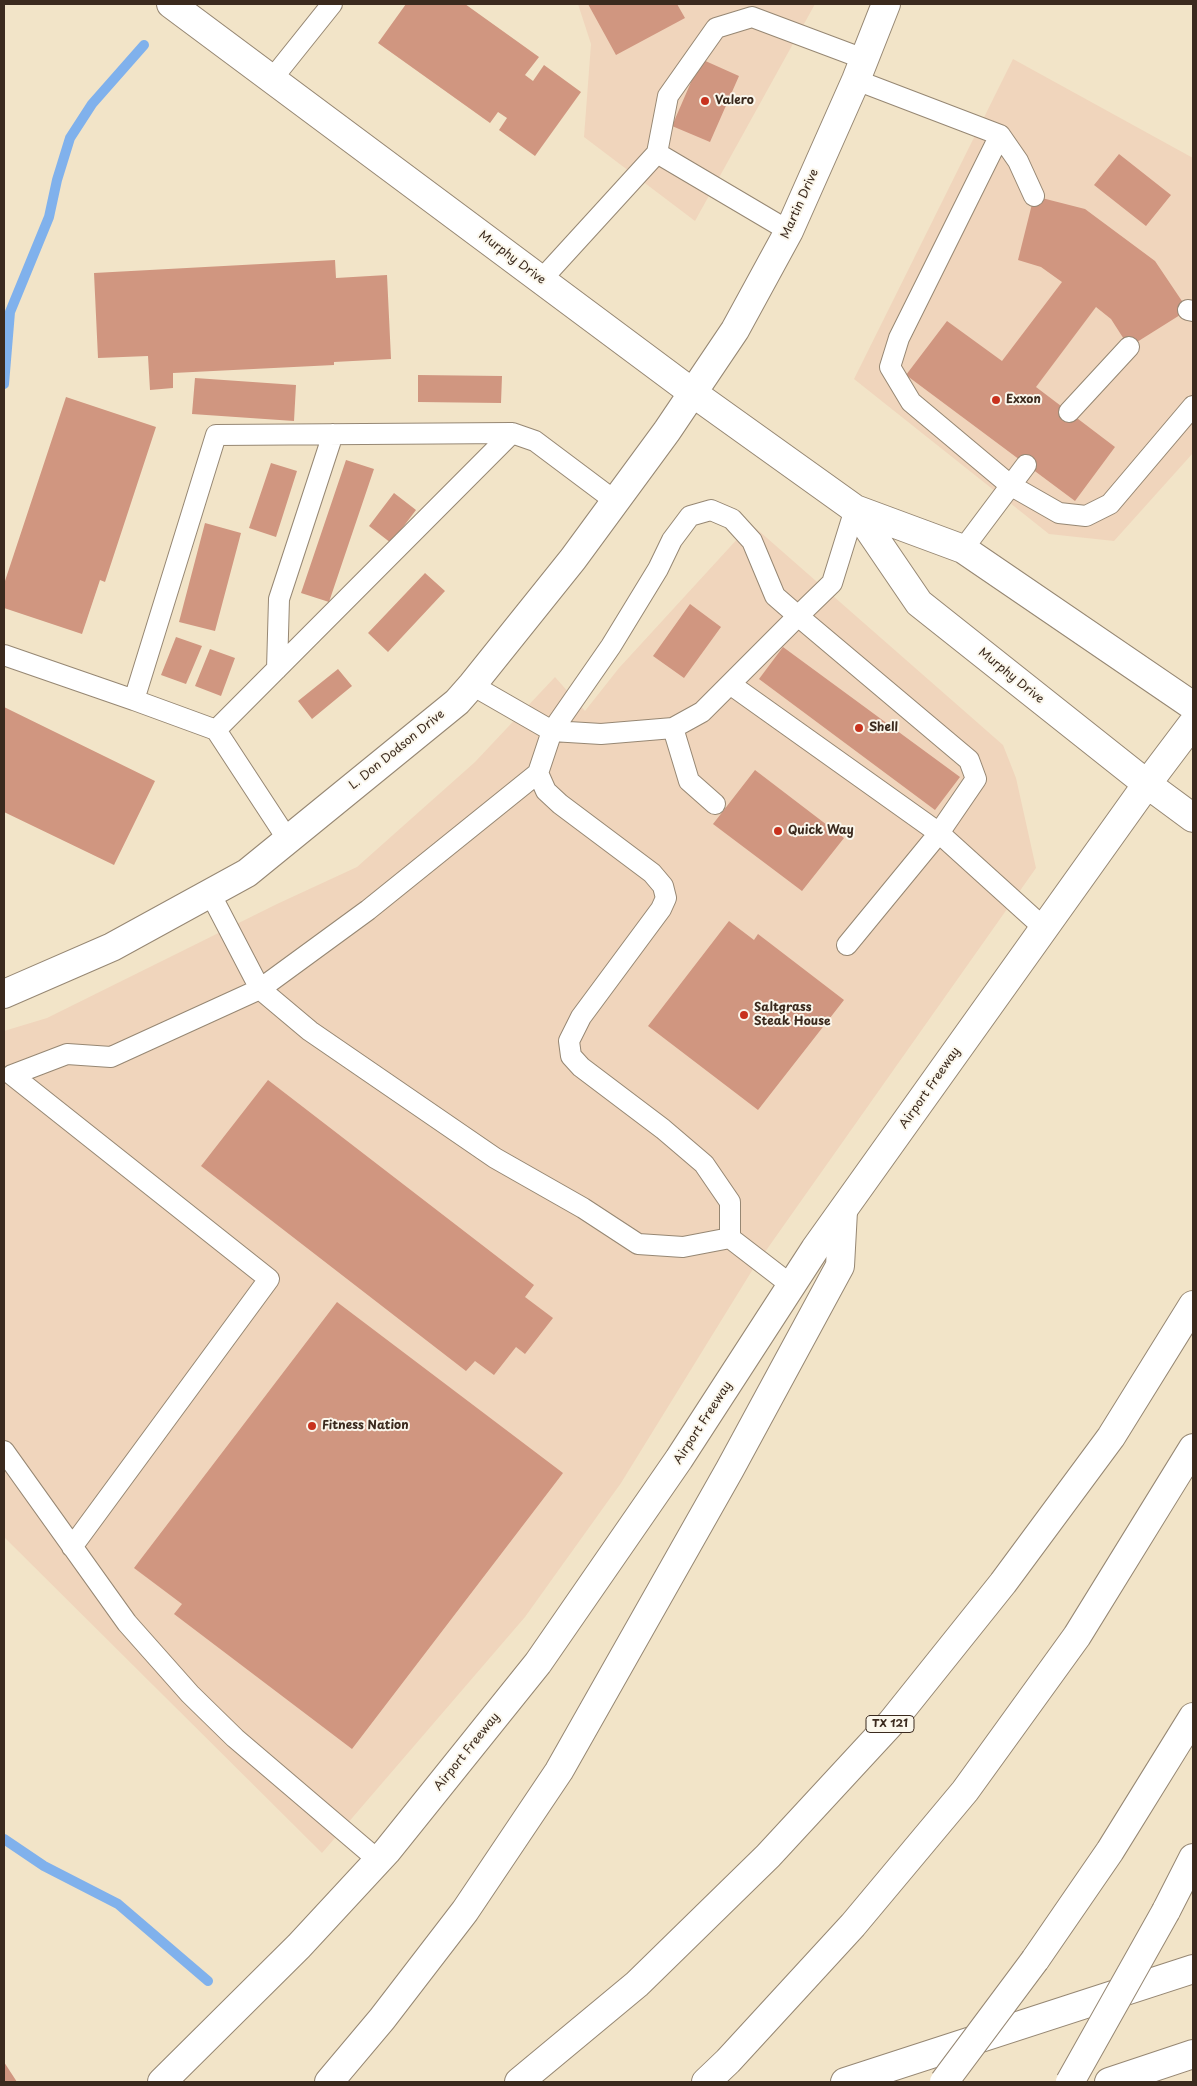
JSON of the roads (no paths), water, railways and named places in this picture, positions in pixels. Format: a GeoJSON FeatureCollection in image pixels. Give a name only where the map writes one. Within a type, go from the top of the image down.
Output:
{"type":"FeatureCollection","features":[{"type":"Feature","properties":{"kind":"main road","name":"Murphy Drive"},"geometry":{"type":"LineString","coordinates":[[171,4],[693,393],[855,509],[963,549],[1193,706]]}},
{"type":"Feature","properties":{"kind":"main road","name":"Martin Drive"},"geometry":{"type":"LineString","coordinates":[[693,393],[735,330],[788,231],[860,69],[886,4]]}},
{"type":"Feature","properties":{"kind":"main road","name":"L. Don Dodson Drive"},"geometry":{"type":"LineString","coordinates":[[4,994],[112,947],[247,873],[457,702],[472,686],[573,559],[693,393]]}},
{"type":"Feature","properties":{"kind":"main road","name":"Murphy Drive"},"geometry":{"type":"LineString","coordinates":[[855,509],[919,603],[1147,784],[1193,818]]}},
{"type":"Feature","properties":{"kind":"main road","name":"Airport Freeway"},"geometry":{"type":"LineString","coordinates":[[162,2082],[299,1946],[378,1860],[538,1663],[680,1459],[791,1285],[1147,784],[1193,723]]}},
{"type":"Feature","properties":{"kind":"main road"},"geometry":{"type":"LineString","coordinates":[[329,2082],[382,2019],[465,1910],[560,1771],[730,1468],[840,1266],[843,1211]]}},
{"type":"Feature","properties":{"kind":"main road","name":"TX 121"},"geometry":{"type":"LineString","coordinates":[[519,2082],[644,1977],[768,1856],[891,1723],[1003,1583],[1111,1437],[1193,1305]]}},
{"type":"Feature","properties":{"kind":"main road"},"geometry":{"type":"LineString","coordinates":[[706,2082],[728,2061],[853,1925],[965,1791],[1077,1636],[1193,1448]]}},
{"type":"Feature","properties":{"kind":"main road"},"geometry":{"type":"LineString","coordinates":[[944,2082],[1035,1960],[1110,1851],[1193,1717]]}},
{"type":"Feature","properties":{"kind":"main road"},"geometry":{"type":"LineString","coordinates":[[1070,2082],[1166,1911],[1193,1858]]}},
{"type":"Feature","properties":{"kind":"main road"},"geometry":{"type":"LineString","coordinates":[[844,2082],[1193,1969]]}},
{"type":"Feature","properties":{"kind":"main road"},"geometry":{"type":"LineString","coordinates":[[1109,2082],[1193,2054]]}},
{"type":"Feature","properties":{"kind":"lane"},"geometry":{"type":"LineString","coordinates":[[272,79],[332,4]]}},
{"type":"Feature","properties":{"kind":"lane"},"geometry":{"type":"LineString","coordinates":[[541,280],[657,153],[668,96],[716,28],[752,17],[1000,135],[1018,161],[1034,196]]}},
{"type":"Feature","properties":{"kind":"lane"},"geometry":{"type":"LineString","coordinates":[[1000,135],[899,338],[890,367],[911,402],[1010,485],[1059,513],[1086,516],[1110,504],[1193,406]]}},
{"type":"Feature","properties":{"kind":"lane"},"geometry":{"type":"LineString","coordinates":[[657,153],[788,231]]}},
{"type":"Feature","properties":{"kind":"lane"},"geometry":{"type":"LineString","coordinates":[[1069,412],[1129,347]]}},
{"type":"Feature","properties":{"kind":"lane"},"geometry":{"type":"LineString","coordinates":[[277,669],[278,599],[333,434]]}},
{"type":"Feature","properties":{"kind":"lane"},"geometry":{"type":"LineString","coordinates":[[216,730],[512,434]]}},
{"type":"Feature","properties":{"kind":"lane"},"geometry":{"type":"LineString","coordinates":[[134,700],[216,435],[512,434],[535,441],[615,501]]}},
{"type":"Feature","properties":{"kind":"lane"},"geometry":{"type":"LineString","coordinates":[[963,549],[1026,465]]}},
{"type":"Feature","properties":{"kind":"lane"},"geometry":{"type":"LineString","coordinates":[[472,686],[552,731],[601,734],[672,728],[702,712],[832,583],[855,509]]}},
{"type":"Feature","properties":{"kind":"lane"},"geometry":{"type":"LineString","coordinates":[[7,1071],[67,1054],[111,1057],[260,989],[368,910],[538,772],[552,731],[611,646],[658,569],[672,540],[690,516],[711,510],[732,519],[752,541],[775,596],[969,760],[976,779],[939,833],[846,945]]}},
{"type":"Feature","properties":{"kind":"lane"},"geometry":{"type":"LineString","coordinates":[[4,655],[216,730],[288,840]]}},
{"type":"Feature","properties":{"kind":"lane"},"geometry":{"type":"LineString","coordinates":[[730,684],[939,833],[1044,928]]}},
{"type":"Feature","properties":{"kind":"lane"},"geometry":{"type":"LineString","coordinates":[[672,728],[689,781],[715,804]]}},
{"type":"Feature","properties":{"kind":"lane"},"geometry":{"type":"LineString","coordinates":[[538,772],[546,791],[560,804],[652,873],[663,886],[666,898],[661,910],[581,1017],[569,1041],[571,1056],[581,1067],[663,1129],[704,1164],[730,1202],[730,1238]]}},
{"type":"Feature","properties":{"kind":"lane"},"geometry":{"type":"LineString","coordinates":[[210,893],[260,989],[310,1031],[495,1158],[583,1208],[638,1244],[683,1247],[730,1238],[791,1285]]}},
{"type":"Feature","properties":{"kind":"lane"},"geometry":{"type":"LineString","coordinates":[[7,1071],[269,1279],[72,1547]]}},
{"type":"Feature","properties":{"kind":"lane"},"geometry":{"type":"LineString","coordinates":[[4,1451],[127,1624],[190,1694],[235,1738],[378,1860]]}},
{"type":"Feature","properties":{"kind":"waterway"},"geometry":{"type":"LineString","coordinates":[[4,384],[10,312],[49,217],[57,180],[70,138],[92,104],[144,45]]}},
{"type":"Feature","properties":{"kind":"waterway"},"geometry":{"type":"LineString","coordinates":[[4,1839],[44,1866],[118,1904],[208,1981]]}},
{"type":"Feature","properties":{"kind":"place","name":"Valero"},"geometry":{"type":"Point","coordinates":[705,101]}},
{"type":"Feature","properties":{"kind":"place","name":"Exxon"},"geometry":{"type":"Point","coordinates":[996,400]}},
{"type":"Feature","properties":{"kind":"place","name":"Shell"},"geometry":{"type":"Point","coordinates":[859,728]}},
{"type":"Feature","properties":{"kind":"place","name":"Quick Way"},"geometry":{"type":"Point","coordinates":[778,831]}},
{"type":"Feature","properties":{"kind":"place","name":"Saltgrass Steak House"},"geometry":{"type":"Point","coordinates":[744,1015]}},
{"type":"Feature","properties":{"kind":"place","name":"Fitness Nation"},"geometry":{"type":"Point","coordinates":[312,1426]}}]}
